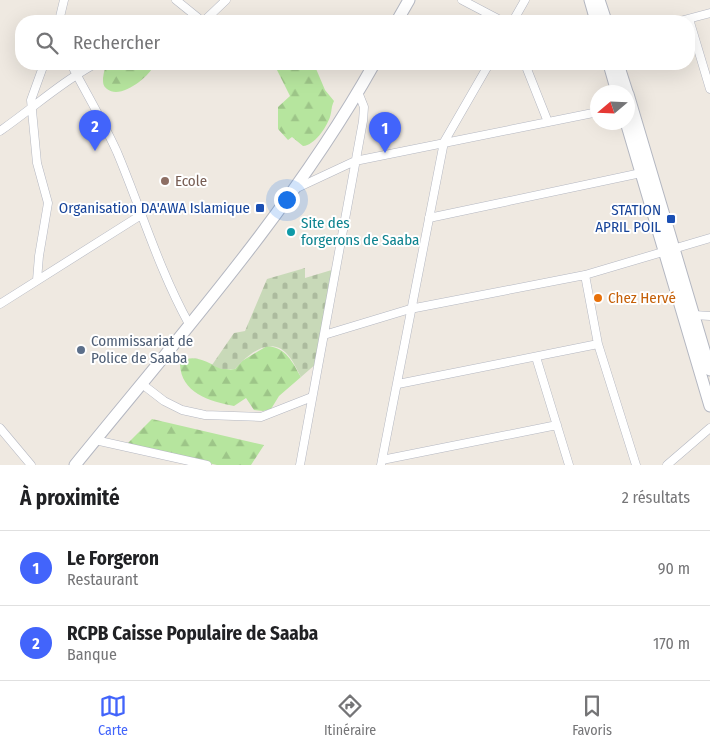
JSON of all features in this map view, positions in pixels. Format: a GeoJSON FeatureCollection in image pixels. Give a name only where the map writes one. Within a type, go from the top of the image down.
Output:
{"type":"FeatureCollection","features":[{"type":"Feature","properties":{"kind":"street"},"geometry":{"type":"LineString","coordinates":[[60,15],[64,0]]}},
{"type":"Feature","properties":{"kind":"street"},"geometry":{"type":"LineString","coordinates":[[176,0],[195,15]]}},
{"type":"Feature","properties":{"kind":"street"},"geometry":{"type":"LineString","coordinates":[[210,15],[226,0]]}},
{"type":"Feature","properties":{"kind":"street"},"geometry":{"type":"LineString","coordinates":[[400,15],[409,0]]}},
{"type":"Feature","properties":{"kind":"street"},"geometry":{"type":"LineString","coordinates":[[462,0],[491,15]]}},
{"type":"Feature","properties":{"kind":"street"},"geometry":{"type":"LineString","coordinates":[[516,15],[525,0]]}},
{"type":"Feature","properties":{"kind":"street"},"geometry":{"type":"LineString","coordinates":[[590,0],[594,15]]}},
{"type":"Feature","properties":{"kind":"street"},"geometry":{"type":"LineString","coordinates":[[599,0],[604,15]]}},
{"type":"Feature","properties":{"kind":"street"},"geometry":{"type":"LineString","coordinates":[[695,17],[710,13]]}},
{"type":"Feature","properties":{"kind":"street"},"geometry":{"type":"LineString","coordinates":[[695,34],[707,65],[710,89]]}},
{"type":"Feature","properties":{"kind":"street"},"geometry":{"type":"LineString","coordinates":[[38,280],[39,256],[48,198],[37,163],[31,110],[32,95],[42,70]]}},
{"type":"Feature","properties":{"kind":"street"},"geometry":{"type":"LineString","coordinates":[[74,70],[100,116],[117,153],[141,215],[189,324]]}},
{"type":"Feature","properties":{"kind":"street"},"geometry":{"type":"LineString","coordinates":[[0,131],[84,70]]}},
{"type":"Feature","properties":{"kind":"street"},"geometry":{"type":"LineString","coordinates":[[75,465],[142,384],[293,190],[371,70]]}},
{"type":"Feature","properties":{"kind":"street"},"geometry":{"type":"LineString","coordinates":[[486,70],[444,142],[410,309],[398,384],[382,462],[557,425]]}},
{"type":"Feature","properties":{"kind":"street"},"geometry":{"type":"LineString","coordinates":[[527,70],[548,122]]}},
{"type":"Feature","properties":{"kind":"street"},"geometry":{"type":"LineString","coordinates":[[611,70],[615,85]]}},
{"type":"Feature","properties":{"kind":"street"},"geometry":{"type":"LineString","coordinates":[[620,70],[625,85]]}},
{"type":"Feature","properties":{"kind":"street"},"geometry":{"type":"LineString","coordinates":[[300,465],[356,161],[364,107],[358,92]]}},
{"type":"Feature","properties":{"kind":"street"},"geometry":{"type":"LineString","coordinates":[[293,190],[356,161],[590,114]]}},
{"type":"Feature","properties":{"kind":"street"},"geometry":{"type":"LineString","coordinates":[[635,123],[710,406]]}},
{"type":"Feature","properties":{"kind":"street"},"geometry":{"type":"LineString","coordinates":[[628,130],[641,173],[694,316],[710,370]]}},
{"type":"Feature","properties":{"kind":"street"},"geometry":{"type":"LineString","coordinates":[[428,218],[641,173]]}},
{"type":"Feature","properties":{"kind":"street"},"geometry":{"type":"LineString","coordinates":[[0,304],[141,215]]}},
{"type":"Feature","properties":{"kind":"street"},"geometry":{"type":"LineString","coordinates":[[324,335],[410,309],[585,275],[710,238]]}},
{"type":"Feature","properties":{"kind":"street"},"geometry":{"type":"LineString","coordinates":[[585,275],[598,344],[636,465]]}},
{"type":"Feature","properties":{"kind":"street"},"geometry":{"type":"LineString","coordinates":[[694,316],[710,316]]}},
{"type":"Feature","properties":{"kind":"street"},"geometry":{"type":"LineString","coordinates":[[398,384],[598,344]]}},
{"type":"Feature","properties":{"kind":"street"},"geometry":{"type":"LineString","coordinates":[[536,357],[569,465]]}},
{"type":"Feature","properties":{"kind":"street"},"geometry":{"type":"LineString","coordinates":[[142,384],[164,401],[182,410],[205,415],[261,417],[312,397]]}},
{"type":"Feature","properties":{"kind":"street"},"geometry":{"type":"LineString","coordinates":[[0,428],[31,465]]}},
{"type":"Feature","properties":{"kind":"street"},"geometry":{"type":"LineString","coordinates":[[666,465],[710,428]]}},
{"type":"Feature","properties":{"kind":"street"},"geometry":{"type":"LineString","coordinates":[[95,440],[207,465]]}},
{"type":"Feature","properties":{"kind":"green space"},"geometry":{"type":"Polygon","coordinates":[[[151,70],[134,86],[120,92],[113,92],[104,86],[104,71],[151,70]]]}},
{"type":"Feature","properties":{"kind":"green space"},"geometry":{"type":"Polygon","coordinates":[[[277,70],[317,70],[325,90],[334,101],[326,126],[312,143],[303,146],[292,137],[288,140],[278,129],[278,107],[290,96],[277,70]]]}},
{"type":"Feature","properties":{"kind":"green space"},"geometry":{"type":"Polygon","coordinates":[[[305,268],[305,278],[335,269],[317,363],[301,377],[287,354],[273,346],[259,349],[252,353],[235,369],[221,369],[212,365],[234,333],[245,331],[267,279],[305,268]]]}},
{"type":"Feature","properties":{"kind":"green space"},"geometry":{"type":"Polygon","coordinates":[[[267,346],[274,347],[284,353],[292,361],[301,377],[279,396],[271,409],[263,411],[254,410],[246,398],[234,406],[215,401],[198,394],[185,382],[180,364],[186,359],[199,359],[221,368],[235,369],[242,361],[267,346]]]}},
{"type":"Feature","properties":{"kind":"green space"},"geometry":{"type":"Polygon","coordinates":[[[152,419],[264,445],[251,465],[217,465],[127,444],[152,419]]]}},
{"type":"Feature","properties":{"kind":"place","name":"RCPB Caisse Populaire de Saaba"},"geometry":{"type":"Point","coordinates":[95,151]}},
{"type":"Feature","properties":{"kind":"place","name":"Le Forgeron"},"geometry":{"type":"Point","coordinates":[385,153]}},
{"type":"Feature","properties":{"kind":"place","name":"Ecole"},"geometry":{"type":"Point","coordinates":[165,181]}},
{"type":"Feature","properties":{"kind":"place","name":"Organisation DA'AWA Islamique"},"geometry":{"type":"Point","coordinates":[260,208]}},
{"type":"Feature","properties":{"kind":"place","name":"STATION APRIL POIL"},"geometry":{"type":"Point","coordinates":[671,219]}},
{"type":"Feature","properties":{"kind":"place","name":"Site des forgerons de Saaba"},"geometry":{"type":"Point","coordinates":[291,232]}},
{"type":"Feature","properties":{"kind":"place","name":"Chez Hervé"},"geometry":{"type":"Point","coordinates":[598,298]}},
{"type":"Feature","properties":{"kind":"place","name":"Commissariat de Police de Saaba"},"geometry":{"type":"Point","coordinates":[81,350]}}]}
